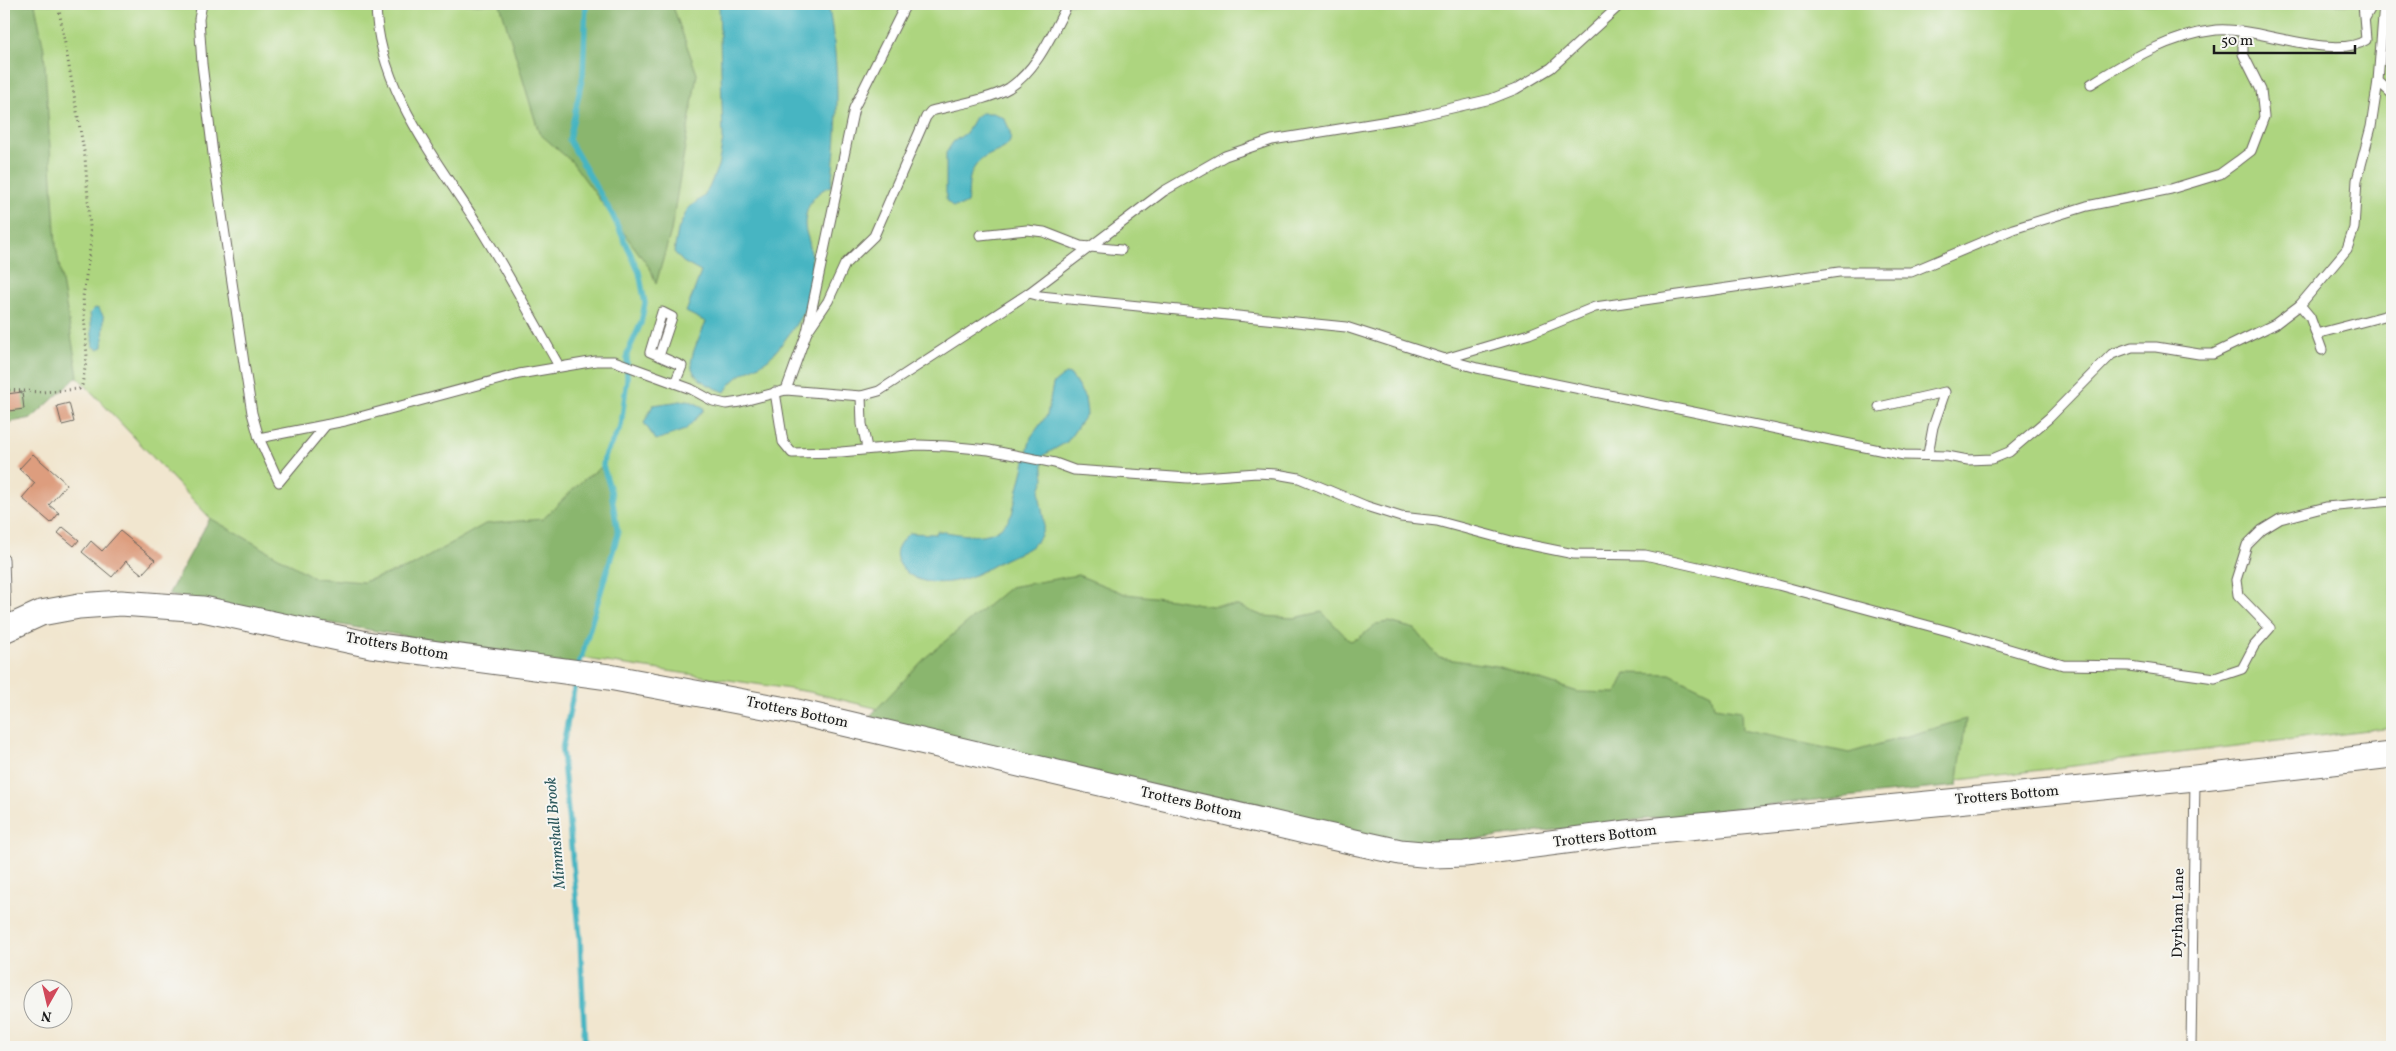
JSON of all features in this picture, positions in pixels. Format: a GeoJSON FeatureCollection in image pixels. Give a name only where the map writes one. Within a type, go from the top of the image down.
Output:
{"type":"FeatureCollection","features":[{"type":"Feature","properties":{"kind":"street","name":"Trotters Bottom"},"geometry":{"type":"LineString","coordinates":[[5,629],[41,614],[79,606],[120,603],[161,605],[212,611],[371,645],[565,671],[694,692],[797,712],[1309,832],[1400,852],[1433,854],[1465,854],[1627,833],[2195,778],[2392,755]]}},
{"type":"Feature","properties":{"kind":"lane"},"geometry":{"type":"LineString","coordinates":[[202,4],[200,19],[202,64],[212,154],[252,413],[259,438],[279,482],[326,425]]}},
{"type":"Feature","properties":{"kind":"lane"},"geometry":{"type":"LineString","coordinates":[[376,4],[381,41],[394,86],[404,106],[439,167],[480,228],[559,366]]}},
{"type":"Feature","properties":{"kind":"lane"},"geometry":{"type":"LineString","coordinates":[[786,390],[807,332],[854,108],[906,4]]}},
{"type":"Feature","properties":{"kind":"lane"},"geometry":{"type":"LineString","coordinates":[[807,332],[828,302],[845,264],[874,236],[926,117],[931,112],[1010,87],[1037,61],[1068,4]]}},
{"type":"Feature","properties":{"kind":"lane"},"geometry":{"type":"LineString","coordinates":[[259,438],[326,425],[519,374],[559,366],[614,361],[675,383],[713,401],[726,404],[786,390],[861,396],[879,390],[1029,292],[1164,190],[1225,156],[1272,140],[1413,117],[1491,99],[1516,90],[1551,68],[1581,43],[1620,4]]}},
{"type":"Feature","properties":{"kind":"lane"},"geometry":{"type":"LineString","coordinates":[[2364,4],[2363,21],[2366,40]]}},
{"type":"Feature","properties":{"kind":"lane"},"geometry":{"type":"LineString","coordinates":[[2363,21],[2373,4]]}},
{"type":"Feature","properties":{"kind":"lane"},"geometry":{"type":"LineString","coordinates":[[1029,292],[1040,296],[1346,327],[1477,368],[1834,442],[1904,455],[1928,454],[1968,460],[1992,459],[2021,444],[2112,354],[2132,347],[2156,347],[2199,354],[2213,354],[2275,324],[2300,306],[2348,249],[2354,228],[2357,180],[2371,127],[2378,81],[2384,4]]}},
{"type":"Feature","properties":{"kind":"lane"},"geometry":{"type":"LineString","coordinates":[[2091,84],[2131,59],[2164,45],[2216,30],[2244,32],[2327,46],[2352,46],[2366,40],[2381,46]]}},
{"type":"Feature","properties":{"kind":"lane"},"geometry":{"type":"LineString","coordinates":[[1445,359],[1529,334],[1595,307],[1839,272],[1911,272],[2013,229],[2087,206],[2170,189],[2220,174],[2251,150],[2264,118],[2261,90],[2243,54],[2244,32]]}},
{"type":"Feature","properties":{"kind":"lane"},"geometry":{"type":"LineString","coordinates":[[2378,81],[2392,94]]}},
{"type":"Feature","properties":{"kind":"lane"},"geometry":{"type":"LineString","coordinates":[[980,235],[1027,230],[1044,232],[1087,247],[1121,250]]}},
{"type":"Feature","properties":{"kind":"lane"},"geometry":{"type":"LineString","coordinates":[[2300,306],[2310,317],[2322,350]]}},
{"type":"Feature","properties":{"kind":"lane"},"geometry":{"type":"LineString","coordinates":[[2316,334],[2392,314]]}},
{"type":"Feature","properties":{"kind":"lane"},"geometry":{"type":"LineString","coordinates":[[659,356],[682,366],[675,383]]}},
{"type":"Feature","properties":{"kind":"lane"},"geometry":{"type":"LineString","coordinates":[[775,392],[783,442],[792,453],[918,445],[946,446],[989,450],[1046,461],[1074,470],[1188,478],[1257,473],[1276,474],[1299,478],[1366,506],[1401,517],[1437,521],[1515,542],[1574,554],[1645,555],[1778,585],[2063,664],[2129,666],[2215,678],[2242,669],[2254,646],[2270,628],[2238,595],[2236,580],[2247,545],[2262,530],[2280,519],[2326,507],[2392,501]]}},
{"type":"Feature","properties":{"kind":"lane"},"geometry":{"type":"LineString","coordinates":[[1879,407],[1945,392],[1932,427],[1928,454]]}},
{"type":"Feature","properties":{"kind":"lane"},"geometry":{"type":"LineString","coordinates":[[861,396],[862,424],[867,448]]}},
{"type":"Feature","properties":{"kind":"lane"},"geometry":{"type":"LineString","coordinates":[[4,559],[5,629]]}},
{"type":"Feature","properties":{"kind":"lane","name":"Dyrham Lane"},"geometry":{"type":"LineString","coordinates":[[2191,1047],[2195,778]]}},
{"type":"Feature","properties":{"kind":"path"},"geometry":{"type":"LineString","coordinates":[[4,390],[42,392],[79,389],[82,385],[87,357],[83,297],[91,241],[85,157],[58,4]]}},
{"type":"Feature","properties":{"kind":"green space"},"geometry":{"type":"Polygon","coordinates":[[[4,4],[35,4],[44,50],[56,246],[78,376],[32,418],[6,423],[4,395],[4,4]]]}},
{"type":"Feature","properties":{"kind":"green space"},"geometry":{"type":"Polygon","coordinates":[[[6,4],[2392,4],[2392,727],[1429,845],[810,692],[593,660],[255,566],[70,369],[6,4]]]}},
{"type":"Feature","properties":{"kind":"green space"},"geometry":{"type":"Polygon","coordinates":[[[500,4],[672,4],[697,74],[671,231],[656,284],[651,270],[572,162],[539,133],[500,4]]]}},
{"type":"Feature","properties":{"kind":"green space"},"geometry":{"type":"Polygon","coordinates":[[[603,466],[611,491],[618,534],[578,666],[168,595],[210,518],[315,578],[363,582],[412,566],[485,524],[543,519],[583,480],[603,466]]]}},
{"type":"Feature","properties":{"kind":"green space"},"geometry":{"type":"Polygon","coordinates":[[[1078,575],[1125,594],[1212,606],[1238,606],[1263,616],[1294,618],[1322,612],[1350,641],[1359,638],[1376,624],[1389,622],[1415,629],[1439,658],[1497,666],[1578,692],[1616,693],[1625,673],[1670,674],[1711,694],[1714,707],[1741,711],[1742,730],[1849,753],[1966,719],[1957,786],[1755,806],[1429,845],[1336,833],[870,716],[926,657],[1010,587],[1078,575]]]}},
{"type":"Feature","properties":{"kind":"water"},"geometry":{"type":"Polygon","coordinates":[[[719,4],[828,4],[835,49],[837,95],[836,141],[831,186],[815,196],[805,218],[812,268],[810,291],[805,310],[771,356],[739,376],[725,392],[700,379],[694,372],[692,356],[706,322],[686,312],[701,272],[683,262],[674,252],[678,230],[688,208],[702,198],[709,188],[718,166],[723,139],[719,4]]]}},
{"type":"Feature","properties":{"kind":"water"},"geometry":{"type":"Polygon","coordinates":[[[981,113],[993,113],[1004,118],[1009,130],[1010,139],[1008,145],[1003,149],[982,159],[976,165],[970,179],[967,203],[953,207],[946,200],[946,153],[953,142],[966,133],[975,117],[981,113]]]}},
{"type":"Feature","properties":{"kind":"water"},"geometry":{"type":"Polygon","coordinates":[[[95,308],[99,309],[104,317],[103,347],[98,349],[93,346],[90,313],[95,308]]]}},
{"type":"Feature","properties":{"kind":"water"},"geometry":{"type":"Polygon","coordinates":[[[1065,374],[1071,375],[1085,398],[1087,413],[1067,442],[1044,455],[1044,480],[1040,498],[1044,525],[1037,541],[1025,550],[979,573],[959,580],[936,583],[915,578],[906,572],[896,555],[900,543],[909,533],[936,534],[937,531],[979,535],[988,534],[1005,524],[1012,514],[1031,437],[1047,415],[1053,384],[1065,374]]]}},
{"type":"Feature","properties":{"kind":"water"},"geometry":{"type":"Polygon","coordinates":[[[688,400],[703,407],[704,410],[685,430],[656,440],[644,423],[653,405],[688,400]]]}},
{"type":"Feature","properties":{"kind":"building"},"geometry":{"type":"Polygon","coordinates":[[[22,392],[24,409],[9,411],[7,394],[22,392]]]}},
{"type":"Feature","properties":{"kind":"building"},"geometry":{"type":"Polygon","coordinates":[[[69,403],[74,422],[62,425],[57,406],[69,403]]]}},
{"type":"Feature","properties":{"kind":"building"},"geometry":{"type":"Polygon","coordinates":[[[33,454],[67,484],[49,505],[59,513],[51,523],[22,498],[35,483],[19,469],[33,454]]]}},
{"type":"Feature","properties":{"kind":"building"},"geometry":{"type":"Polygon","coordinates":[[[63,527],[79,540],[74,546],[58,533],[63,527]]]}},
{"type":"Feature","properties":{"kind":"building"},"geometry":{"type":"Polygon","coordinates":[[[120,531],[155,560],[142,574],[126,561],[112,577],[82,552],[91,541],[102,551],[120,531]]]}},
{"type":"Feature","properties":{"kind":"waterway"},"geometry":{"type":"LineString","coordinates":[[578,668],[618,534],[611,491],[603,466],[604,457],[621,426],[627,379],[627,354],[641,323],[645,303],[639,272],[612,214],[569,140],[583,75],[586,4]]}},
{"type":"Feature","properties":{"kind":"waterway","name":"Mimmshall Brook"},"geometry":{"type":"LineString","coordinates":[[576,679],[562,750],[580,938],[585,1047]]}}]}
